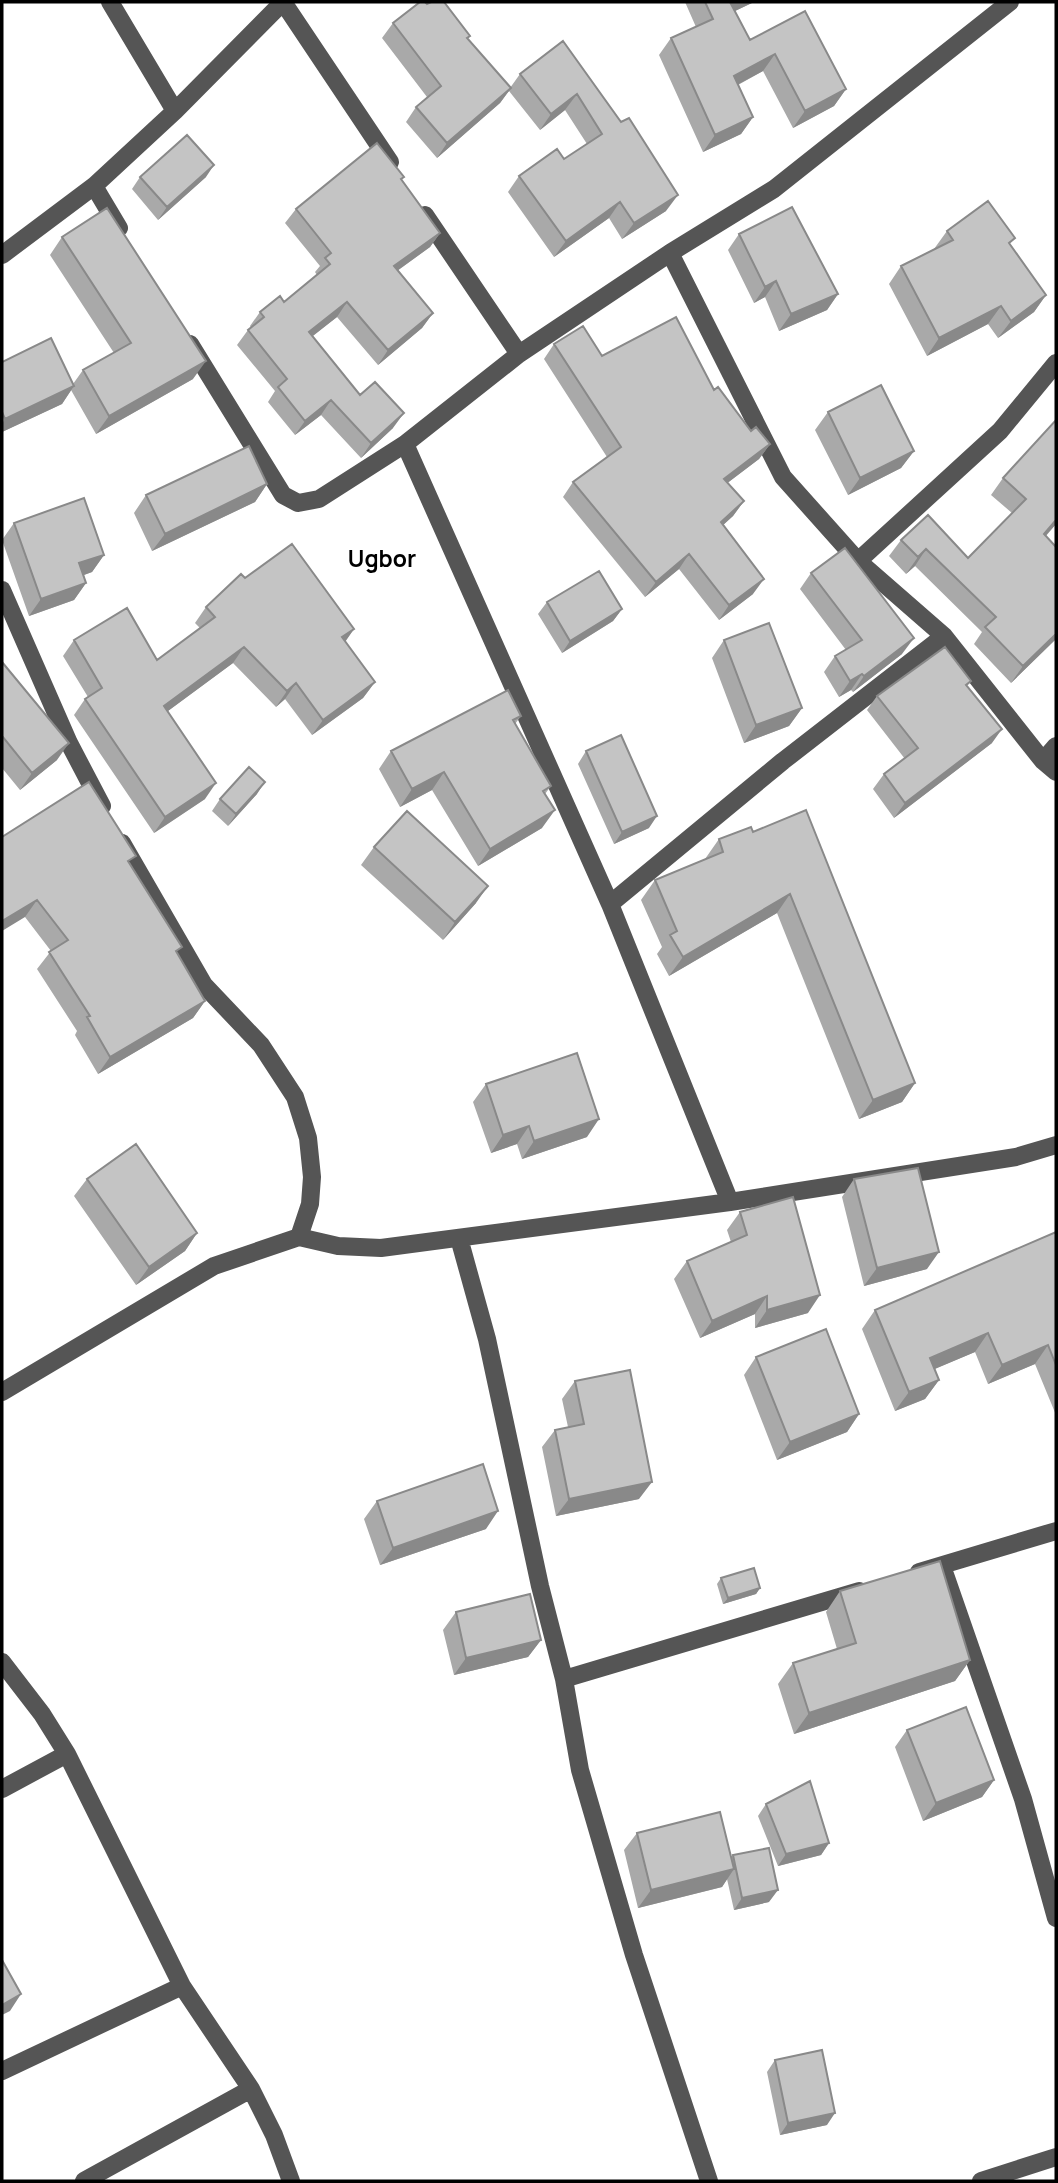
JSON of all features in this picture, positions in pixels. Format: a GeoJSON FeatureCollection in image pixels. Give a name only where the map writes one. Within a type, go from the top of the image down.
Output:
{"type":"FeatureCollection","features":[{"type":"Feature","properties":{"kind":"street"},"geometry":{"type":"LineString","coordinates":[[110,2],[175,111]]}},
{"type":"Feature","properties":{"kind":"street"},"geometry":{"type":"LineString","coordinates":[[2,255],[94,186],[175,111],[283,2],[397,173]]}},
{"type":"Feature","properties":{"kind":"street"},"geometry":{"type":"LineString","coordinates":[[181,329],[283,495],[298,503],[319,499],[405,444],[519,354],[670,253],[774,188],[1010,2]]}},
{"type":"Feature","properties":{"kind":"street"},"geometry":{"type":"LineString","coordinates":[[94,186],[130,245]]}},
{"type":"Feature","properties":{"kind":"street"},"geometry":{"type":"LineString","coordinates":[[412,195],[519,354]]}},
{"type":"Feature","properties":{"kind":"street"},"geometry":{"type":"LineString","coordinates":[[670,253],[783,477],[858,561],[944,636],[1050,766]]}},
{"type":"Feature","properties":{"kind":"street"},"geometry":{"type":"LineString","coordinates":[[858,561],[1000,431],[1056,363]]}},
{"type":"Feature","properties":{"kind":"street"},"geometry":{"type":"LineString","coordinates":[[405,444],[610,904],[730,1202]]}},
{"type":"Feature","properties":{"kind":"street"},"geometry":{"type":"LineString","coordinates":[[2,590],[69,743],[143,881],[204,985],[261,1045],[295,1097],[308,1138],[312,1177],[310,1204],[299,1237]]}},
{"type":"Feature","properties":{"kind":"street"},"geometry":{"type":"LineString","coordinates":[[610,904],[772,770],[944,636]]}},
{"type":"Feature","properties":{"kind":"street"},"geometry":{"type":"LineString","coordinates":[[1050,766],[1056,746]]}},
{"type":"Feature","properties":{"kind":"street"},"geometry":{"type":"LineString","coordinates":[[2,1392],[214,1266],[299,1237],[338,1246],[381,1248],[730,1202],[1016,1157],[1056,1145]]}},
{"type":"Feature","properties":{"kind":"street"},"geometry":{"type":"LineString","coordinates":[[459,1238],[487,1339],[540,1586],[564,1679],[580,1770],[634,1955],[709,2181]]}},
{"type":"Feature","properties":{"kind":"street"},"geometry":{"type":"LineString","coordinates":[[903,1577],[1056,1531]]}},
{"type":"Feature","properties":{"kind":"street"},"geometry":{"type":"LineString","coordinates":[[942,1566],[1023,1799],[1056,1918]]}},
{"type":"Feature","properties":{"kind":"street"},"geometry":{"type":"LineString","coordinates":[[564,1679],[877,1585]]}},
{"type":"Feature","properties":{"kind":"street"},"geometry":{"type":"LineString","coordinates":[[2,1662],[67,1754],[181,1986],[251,2089],[274,2134],[291,2181]]}},
{"type":"Feature","properties":{"kind":"street"},"geometry":{"type":"LineString","coordinates":[[2,1789],[67,1754]]}},
{"type":"Feature","properties":{"kind":"street"},"geometry":{"type":"LineString","coordinates":[[2,2071],[181,1986]]}},
{"type":"Feature","properties":{"kind":"street"},"geometry":{"type":"LineString","coordinates":[[84,2181],[251,2089]]}},
{"type":"Feature","properties":{"kind":"street"},"geometry":{"type":"LineString","coordinates":[[981,2181],[1056,2157]]}},
{"type":"Feature","properties":{"kind":"building"},"geometry":{"type":"Polygon","coordinates":[[[420,2],[444,2],[470,36],[467,38],[511,88],[447,143],[416,107],[441,86],[393,23],[420,2]]]}},
{"type":"Feature","properties":{"kind":"building"},"geometry":{"type":"Polygon","coordinates":[[[705,2],[730,2],[750,40],[805,11],[846,89],[805,111],[775,54],[734,76],[753,117],[715,135],[671,38],[713,19],[705,2]]]}},
{"type":"Feature","properties":{"kind":"building"},"geometry":{"type":"Polygon","coordinates":[[[563,41],[621,122],[629,118],[678,195],[634,223],[620,202],[566,241],[519,176],[557,149],[564,159],[602,134],[577,94],[551,114],[520,74],[563,41]]]}},
{"type":"Feature","properties":{"kind":"building"},"geometry":{"type":"Polygon","coordinates":[[[187,135],[214,165],[167,207],[140,177],[187,135]]]}},
{"type":"Feature","properties":{"kind":"building"},"geometry":{"type":"Polygon","coordinates":[[[377,143],[404,177],[401,179],[440,233],[394,266],[433,313],[388,350],[347,302],[309,332],[360,395],[375,382],[404,413],[371,443],[331,400],[305,421],[278,387],[287,379],[248,330],[264,317],[260,312],[280,296],[284,302],[330,264],[325,258],[331,253],[296,209],[377,143]]]}},
{"type":"Feature","properties":{"kind":"building"},"geometry":{"type":"Polygon","coordinates":[[[988,201],[1015,238],[1009,243],[1046,295],[1011,321],[1001,306],[939,338],[901,266],[953,240],[947,231],[988,201]]]}},
{"type":"Feature","properties":{"kind":"building"},"geometry":{"type":"Polygon","coordinates":[[[792,207],[838,294],[791,314],[776,281],[765,287],[739,234],[792,207]]]}},
{"type":"Feature","properties":{"kind":"building"},"geometry":{"type":"Polygon","coordinates":[[[107,208],[206,361],[109,416],[83,370],[131,343],[62,237],[107,208]]]}},
{"type":"Feature","properties":{"kind":"building"},"geometry":{"type":"Polygon","coordinates":[[[676,317],[714,390],[718,387],[751,431],[756,427],[770,444],[724,479],[744,501],[721,522],[764,579],[729,605],[689,554],[656,582],[573,482],[621,447],[554,344],[583,326],[602,356],[676,317]]]}},
{"type":"Feature","properties":{"kind":"building"},"geometry":{"type":"Polygon","coordinates":[[[51,338],[74,386],[5,419],[2,412],[2,362],[51,338]]]}},
{"type":"Feature","properties":{"kind":"building"},"geometry":{"type":"Polygon","coordinates":[[[881,385],[914,451],[860,478],[828,412],[881,385]]]}},
{"type":"Feature","properties":{"kind":"building"},"geometry":{"type":"Polygon","coordinates":[[[1056,420],[1056,520],[1044,534],[1056,547],[1056,634],[1023,666],[985,627],[996,617],[926,549],[918,557],[901,540],[928,515],[968,558],[1026,499],[1003,478],[1056,420]]]}},
{"type":"Feature","properties":{"kind":"building"},"geometry":{"type":"Polygon","coordinates":[[[249,446],[267,484],[165,534],[146,495],[249,446]]]}},
{"type":"Feature","properties":{"kind":"building"},"geometry":{"type":"Polygon","coordinates":[[[84,498],[104,555],[79,563],[86,583],[41,599],[14,523],[84,498]]]}},
{"type":"Feature","properties":{"kind":"building"},"geometry":{"type":"Polygon","coordinates":[[[292,544],[354,629],[342,637],[375,682],[323,720],[296,683],[287,691],[244,647],[164,706],[216,783],[165,817],[85,699],[102,688],[74,640],[127,608],[157,660],[215,617],[206,607],[241,574],[245,578],[292,544]]]}},
{"type":"Feature","properties":{"kind":"building"},"geometry":{"type":"Polygon","coordinates":[[[845,548],[914,638],[864,676],[862,674],[850,681],[835,656],[862,640],[811,573],[845,548]]]}},
{"type":"Feature","properties":{"kind":"building"},"geometry":{"type":"Polygon","coordinates":[[[599,571],[622,609],[570,641],[547,602],[599,571]]]}},
{"type":"Feature","properties":{"kind":"building"},"geometry":{"type":"Polygon","coordinates":[[[769,623],[802,708],[756,725],[724,640],[769,623]]]}},
{"type":"Feature","properties":{"kind":"building"},"geometry":{"type":"Polygon","coordinates":[[[945,647],[971,681],[966,685],[1002,729],[905,803],[884,774],[918,748],[877,696],[945,647]]]}},
{"type":"Feature","properties":{"kind":"building"},"geometry":{"type":"Polygon","coordinates":[[[2,662],[69,743],[32,773],[2,736],[2,662]]]}},
{"type":"Feature","properties":{"kind":"building"},"geometry":{"type":"Polygon","coordinates":[[[508,690],[521,716],[513,720],[551,786],[543,791],[555,810],[490,849],[444,772],[412,789],[391,751],[508,690]]]}},
{"type":"Feature","properties":{"kind":"building"},"geometry":{"type":"Polygon","coordinates":[[[621,735],[657,816],[622,832],[586,751],[621,735]]]}},
{"type":"Feature","properties":{"kind":"building"},"geometry":{"type":"Polygon","coordinates":[[[249,767],[265,782],[236,814],[220,799],[249,767]]]}},
{"type":"Feature","properties":{"kind":"building"},"geometry":{"type":"Polygon","coordinates":[[[89,782],[136,856],[128,861],[182,947],[176,951],[205,1001],[110,1057],[87,1017],[90,1016],[49,952],[68,940],[37,900],[2,921],[2,837],[89,782]]]}},
{"type":"Feature","properties":{"kind":"building"},"geometry":{"type":"Polygon","coordinates":[[[806,810],[915,1083],[873,1100],[790,894],[683,957],[670,935],[677,931],[655,880],[723,852],[719,839],[751,827],[753,832],[806,810]]]}},
{"type":"Feature","properties":{"kind":"building"},"geometry":{"type":"Polygon","coordinates":[[[407,811],[488,886],[455,922],[374,847],[407,811]]]}},
{"type":"Feature","properties":{"kind":"building"},"geometry":{"type":"Polygon","coordinates":[[[577,1053],[599,1119],[534,1141],[529,1126],[503,1135],[486,1084],[577,1053]]]}},
{"type":"Feature","properties":{"kind":"building"},"geometry":{"type":"Polygon","coordinates":[[[136,1144],[197,1233],[149,1267],[87,1179],[136,1144]]]}},
{"type":"Feature","properties":{"kind":"building"},"geometry":{"type":"Polygon","coordinates":[[[918,1168],[939,1252],[877,1268],[854,1179],[918,1168]]]}},
{"type":"Feature","properties":{"kind":"building"},"geometry":{"type":"Polygon","coordinates":[[[793,1197],[820,1295],[767,1310],[767,1296],[712,1321],[687,1261],[747,1235],[740,1212],[793,1197]]]}},
{"type":"Feature","properties":{"kind":"building"},"geometry":{"type":"Polygon","coordinates":[[[1056,1232],[1056,1365],[1048,1345],[1002,1365],[988,1333],[930,1358],[939,1380],[909,1392],[875,1310],[1056,1232]]]}},
{"type":"Feature","properties":{"kind":"building"},"geometry":{"type":"Polygon","coordinates":[[[826,1329],[859,1414],[790,1442],[756,1357],[826,1329]]]}},
{"type":"Feature","properties":{"kind":"building"},"geometry":{"type":"Polygon","coordinates":[[[630,1370],[652,1482],[569,1499],[555,1430],[584,1424],[575,1381],[630,1370]]]}},
{"type":"Feature","properties":{"kind":"building"},"geometry":{"type":"Polygon","coordinates":[[[483,1464],[498,1511],[393,1548],[377,1501],[483,1464]]]}},
{"type":"Feature","properties":{"kind":"building"},"geometry":{"type":"Polygon","coordinates":[[[940,1561],[970,1660],[809,1713],[793,1663],[856,1643],[840,1591],[940,1561]]]}},
{"type":"Feature","properties":{"kind":"building"},"geometry":{"type":"Polygon","coordinates":[[[754,1568],[760,1588],[728,1598],[721,1578],[754,1568]]]}},
{"type":"Feature","properties":{"kind":"building"},"geometry":{"type":"Polygon","coordinates":[[[530,1594],[541,1640],[466,1658],[456,1612],[530,1594]]]}},
{"type":"Feature","properties":{"kind":"building"},"geometry":{"type":"Polygon","coordinates":[[[966,1707],[994,1780],[936,1803],[907,1730],[966,1707]]]}},
{"type":"Feature","properties":{"kind":"building"},"geometry":{"type":"Polygon","coordinates":[[[810,1781],[829,1843],[786,1854],[766,1804],[810,1781]]]}},
{"type":"Feature","properties":{"kind":"building"},"geometry":{"type":"Polygon","coordinates":[[[720,1812],[734,1869],[651,1890],[637,1833],[720,1812]]]}},
{"type":"Feature","properties":{"kind":"building"},"geometry":{"type":"Polygon","coordinates":[[[769,1848],[778,1890],[742,1898],[733,1855],[769,1848]]]}},
{"type":"Feature","properties":{"kind":"building"},"geometry":{"type":"Polygon","coordinates":[[[2,1960],[21,1994],[2,2005],[2,1960]]]}},
{"type":"Feature","properties":{"kind":"building"},"geometry":{"type":"Polygon","coordinates":[[[822,2050],[835,2113],[788,2123],[775,2060],[822,2050]]]}},
{"type":"Feature","properties":{"kind":"district","name":"Ugbor"},"geometry":{"type":"Point","coordinates":[382,559]}}]}
